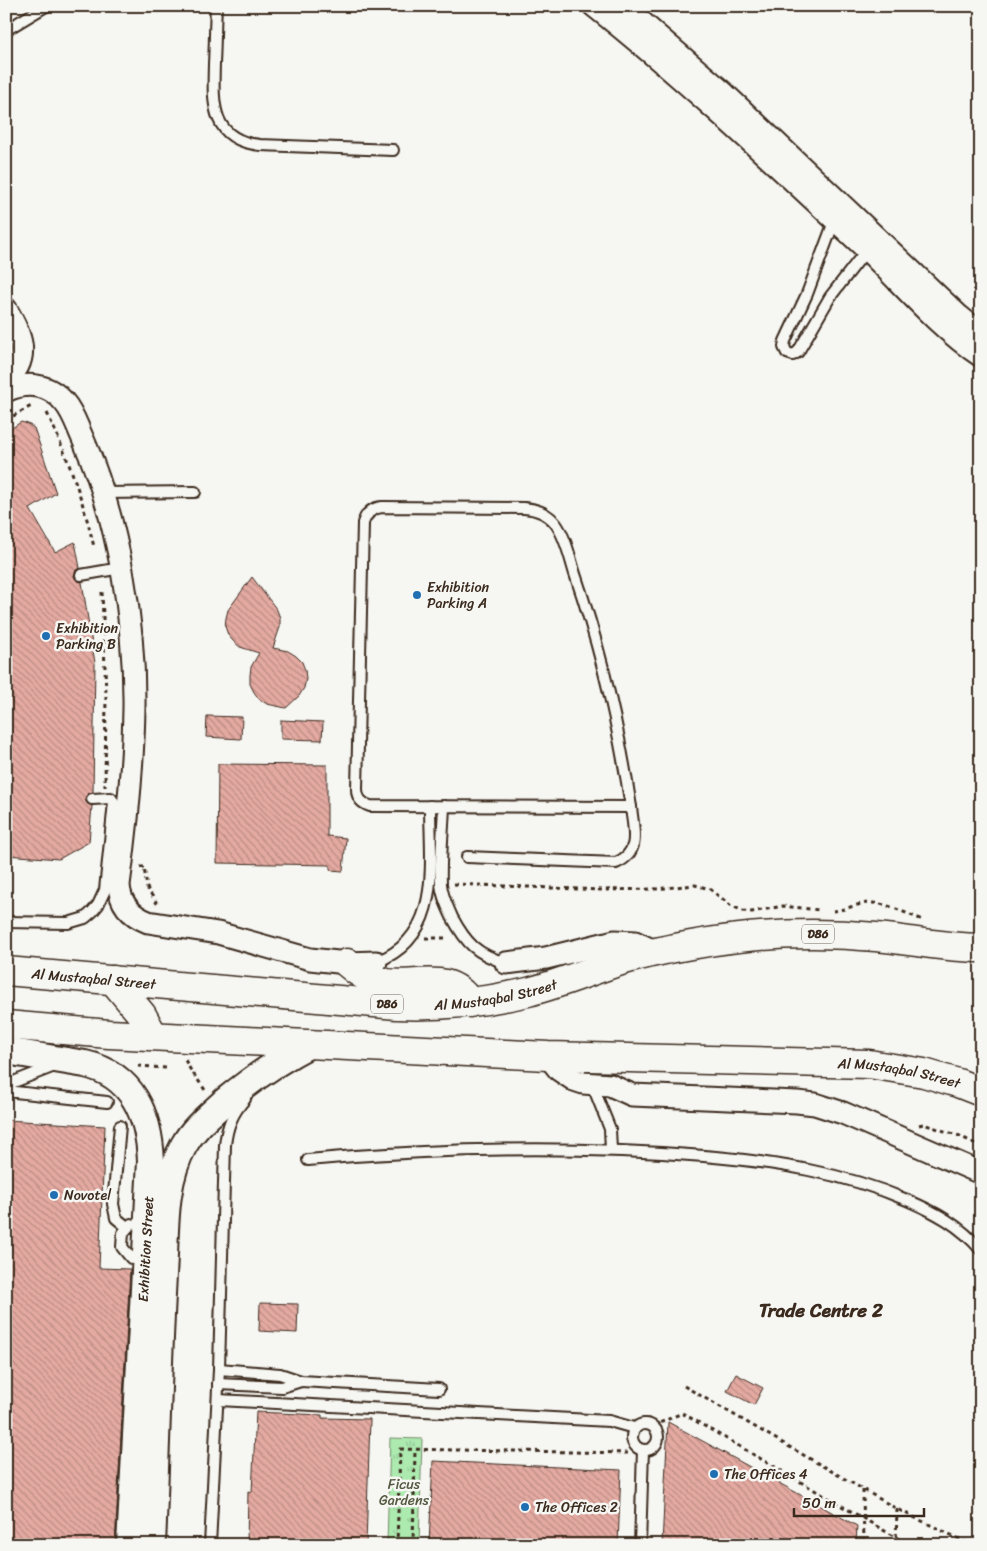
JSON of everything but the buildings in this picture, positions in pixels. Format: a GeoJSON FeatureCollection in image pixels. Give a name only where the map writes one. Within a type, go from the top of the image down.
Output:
{"type":"FeatureCollection","features":[{"type":"Feature","properties":{"kind":"main road","name":"Al Mustaqbal Street"},"geometry":{"type":"LineString","coordinates":[[6,971],[397,1005],[439,1005],[470,1003],[529,992],[622,961],[656,952],[726,939],[801,934],[876,937],[943,946],[981,948]]}},
{"type":"Feature","properties":{"kind":"main road"},"geometry":{"type":"LineString","coordinates":[[347,963],[362,975],[389,984],[445,983],[460,990],[470,1003]]}},
{"type":"Feature","properties":{"kind":"main road"},"geometry":{"type":"LineString","coordinates":[[113,980],[142,1015],[153,1035]]}},
{"type":"Feature","properties":{"kind":"main road","name":"Al Mustaqbal Street"},"geometry":{"type":"LineString","coordinates":[[6,1025],[66,1032],[153,1035],[312,1051],[869,1064],[924,1073],[981,1092]]}},
{"type":"Feature","properties":{"kind":"street"},"geometry":{"type":"LineString","coordinates":[[594,6],[837,212],[872,244],[981,334]]}},
{"type":"Feature","properties":{"kind":"street"},"geometry":{"type":"LineString","coordinates":[[623,6],[725,94],[837,212]]}},
{"type":"Feature","properties":{"kind":"street"},"geometry":{"type":"LineString","coordinates":[[872,244],[948,331],[981,356]]}},
{"type":"Feature","properties":{"kind":"street"},"geometry":{"type":"LineString","coordinates":[[6,309],[18,329],[22,349],[18,368],[6,381]]}},
{"type":"Feature","properties":{"kind":"street"},"geometry":{"type":"LineString","coordinates":[[6,391],[19,385],[39,386],[49,389],[64,402],[89,453],[102,494],[121,568],[131,638],[134,708],[131,762],[119,885],[126,907],[139,919],[148,922],[218,933],[310,959],[347,963],[376,962]]}},
{"type":"Feature","properties":{"kind":"street"},"geometry":{"type":"LineString","coordinates":[[506,963],[546,958],[615,941],[634,942],[656,952]]}},
{"type":"Feature","properties":{"kind":"street","name":"Exhibition Street"},"geometry":{"type":"LineString","coordinates":[[6,1051],[96,1067],[117,1078],[126,1087],[140,1108],[148,1131],[150,1146],[137,1225],[145,1260],[136,1300],[130,1545]]}},
{"type":"Feature","properties":{"kind":"street","name":"Exhibition Street"},"geometry":{"type":"LineString","coordinates":[[152,1545],[162,1297],[170,1184],[178,1156],[202,1122],[258,1075],[283,1058],[312,1051]]}},
{"type":"Feature","properties":{"kind":"street"},"geometry":{"type":"LineString","coordinates":[[548,1056],[553,1064],[566,1076],[574,1080],[610,1085],[627,1094],[638,1096],[815,1104],[843,1113],[981,1173]]}},
{"type":"Feature","properties":{"kind":"lane"},"geometry":{"type":"LineString","coordinates":[[6,30],[46,6]]}},
{"type":"Feature","properties":{"kind":"lane"},"geometry":{"type":"LineString","coordinates":[[216,6],[214,105],[221,124],[235,138],[260,146],[392,150]]}},
{"type":"Feature","properties":{"kind":"lane"},"geometry":{"type":"LineString","coordinates":[[837,212],[807,294],[785,342],[784,347],[787,353],[793,354],[798,352],[830,297],[872,244]]}},
{"type":"Feature","properties":{"kind":"lane"},"geometry":{"type":"LineString","coordinates":[[102,494],[195,492]]}},
{"type":"Feature","properties":{"kind":"lane"},"geometry":{"type":"LineString","coordinates":[[467,857],[616,863],[626,857],[633,847],[631,808],[614,712],[602,662],[588,611],[562,534],[552,520],[539,511],[524,508],[377,508],[367,513],[363,524],[357,794],[362,802],[370,806],[631,808]]}},
{"type":"Feature","properties":{"kind":"lane"},"geometry":{"type":"LineString","coordinates":[[81,575],[121,568]]}},
{"type":"Feature","properties":{"kind":"lane"},"geometry":{"type":"LineString","coordinates":[[6,922],[68,923],[85,918],[98,905],[105,890],[114,802],[111,798],[92,799]]}},
{"type":"Feature","properties":{"kind":"lane"},"geometry":{"type":"LineString","coordinates":[[376,962],[404,946],[424,917],[430,893],[430,806]]}},
{"type":"Feature","properties":{"kind":"lane"},"geometry":{"type":"LineString","coordinates":[[444,806],[441,884],[444,899],[464,938],[472,947],[482,954],[506,963]]}},
{"type":"Feature","properties":{"kind":"lane"},"geometry":{"type":"LineString","coordinates":[[6,1085],[67,1061]]}},
{"type":"Feature","properties":{"kind":"lane"},"geometry":{"type":"LineString","coordinates":[[210,1545],[218,1400],[226,1134],[229,1124],[240,1104],[247,1096],[281,1073]]}},
{"type":"Feature","properties":{"kind":"lane"},"geometry":{"type":"LineString","coordinates":[[592,1084],[608,1124],[611,1150]]}},
{"type":"Feature","properties":{"kind":"lane"},"geometry":{"type":"LineString","coordinates":[[6,1091],[107,1102]]}},
{"type":"Feature","properties":{"kind":"lane"},"geometry":{"type":"LineString","coordinates":[[120,1126],[113,1204],[116,1218],[137,1225]]}},
{"type":"Feature","properties":{"kind":"lane"},"geometry":{"type":"LineString","coordinates":[[308,1160],[378,1154],[534,1148],[682,1154],[793,1166],[836,1175],[895,1194],[927,1209],[960,1228],[981,1250]]}},
{"type":"Feature","properties":{"kind":"lane"},"geometry":{"type":"LineString","coordinates":[[219,1369],[280,1374],[300,1381],[439,1389]]}},
{"type":"Feature","properties":{"kind":"lane"},"geometry":{"type":"LineString","coordinates":[[218,1384],[276,1388],[292,1385],[300,1381]]}},
{"type":"Feature","properties":{"kind":"lane"},"geometry":{"type":"LineString","coordinates":[[218,1400],[609,1421],[634,1428]]}},
{"type":"Feature","properties":{"kind":"lane"},"geometry":{"type":"LineString","coordinates":[[646,1423],[654,1426],[658,1433],[657,1442],[652,1448],[643,1452],[636,1446],[631,1436],[634,1428],[646,1423]]}},
{"type":"Feature","properties":{"kind":"lane"},"geometry":{"type":"LineString","coordinates":[[640,1545],[643,1452]]}},
{"type":"Feature","properties":{"kind":"path"},"geometry":{"type":"LineString","coordinates":[[6,420],[37,404]]}},
{"type":"Feature","properties":{"kind":"path"},"geometry":{"type":"LineString","coordinates":[[44,408],[62,444],[75,477],[94,547]]}},
{"type":"Feature","properties":{"kind":"path"},"geometry":{"type":"LineString","coordinates":[[102,592],[106,694],[105,798]]}},
{"type":"Feature","properties":{"kind":"path"},"geometry":{"type":"LineString","coordinates":[[441,884],[602,890],[655,889],[695,885],[710,889],[730,905],[743,911],[752,912],[782,906],[823,910]]}},
{"type":"Feature","properties":{"kind":"path"},"geometry":{"type":"LineString","coordinates":[[832,911],[862,904],[875,904],[892,907],[923,920]]}},
{"type":"Feature","properties":{"kind":"path"},"geometry":{"type":"LineString","coordinates":[[183,1055],[199,1083],[222,1104]]}},
{"type":"Feature","properties":{"kind":"path"},"geometry":{"type":"LineString","coordinates":[[138,1066],[166,1068]]}},
{"type":"Feature","properties":{"kind":"path"},"geometry":{"type":"LineString","coordinates":[[684,1386],[898,1509],[972,1545]]}},
{"type":"Feature","properties":{"kind":"path"},"geometry":{"type":"LineString","coordinates":[[654,1426],[682,1413],[908,1545]]}},
{"type":"Feature","properties":{"kind":"path"},"geometry":{"type":"LineString","coordinates":[[398,1545],[400,1449],[643,1452]]}},
{"type":"Feature","properties":{"kind":"path"},"geometry":{"type":"LineString","coordinates":[[412,1545],[415,1449]]}},
{"type":"Feature","properties":{"kind":"path"},"geometry":{"type":"LineString","coordinates":[[864,1490],[864,1545]]}},
{"type":"Feature","properties":{"kind":"path"},"geometry":{"type":"LineString","coordinates":[[896,1545],[898,1509]]}},
{"type":"Feature","properties":{"kind":"green space","name":"Ficus Gardens"},"geometry":{"type":"Polygon","coordinates":[[[390,1438],[422,1439],[419,1545],[387,1545],[390,1438]]]}},
{"type":"Feature","properties":{"kind":"place","name":"Exhibition Parking A"},"geometry":{"type":"Point","coordinates":[417,595]}},
{"type":"Feature","properties":{"kind":"place","name":"Exhibition Parking B"},"geometry":{"type":"Point","coordinates":[46,636]}},
{"type":"Feature","properties":{"kind":"place","name":"Novotel"},"geometry":{"type":"Point","coordinates":[54,1195]}},
{"type":"Feature","properties":{"kind":"place","name":"The Offices 4"},"geometry":{"type":"Point","coordinates":[714,1474]}},
{"type":"Feature","properties":{"kind":"place","name":"The Offices 2"},"geometry":{"type":"Point","coordinates":[525,1507]}},
{"type":"Feature","properties":{"kind":"district","name":"Trade Centre 2"},"geometry":{"type":"Point","coordinates":[821,1310]}}]}
